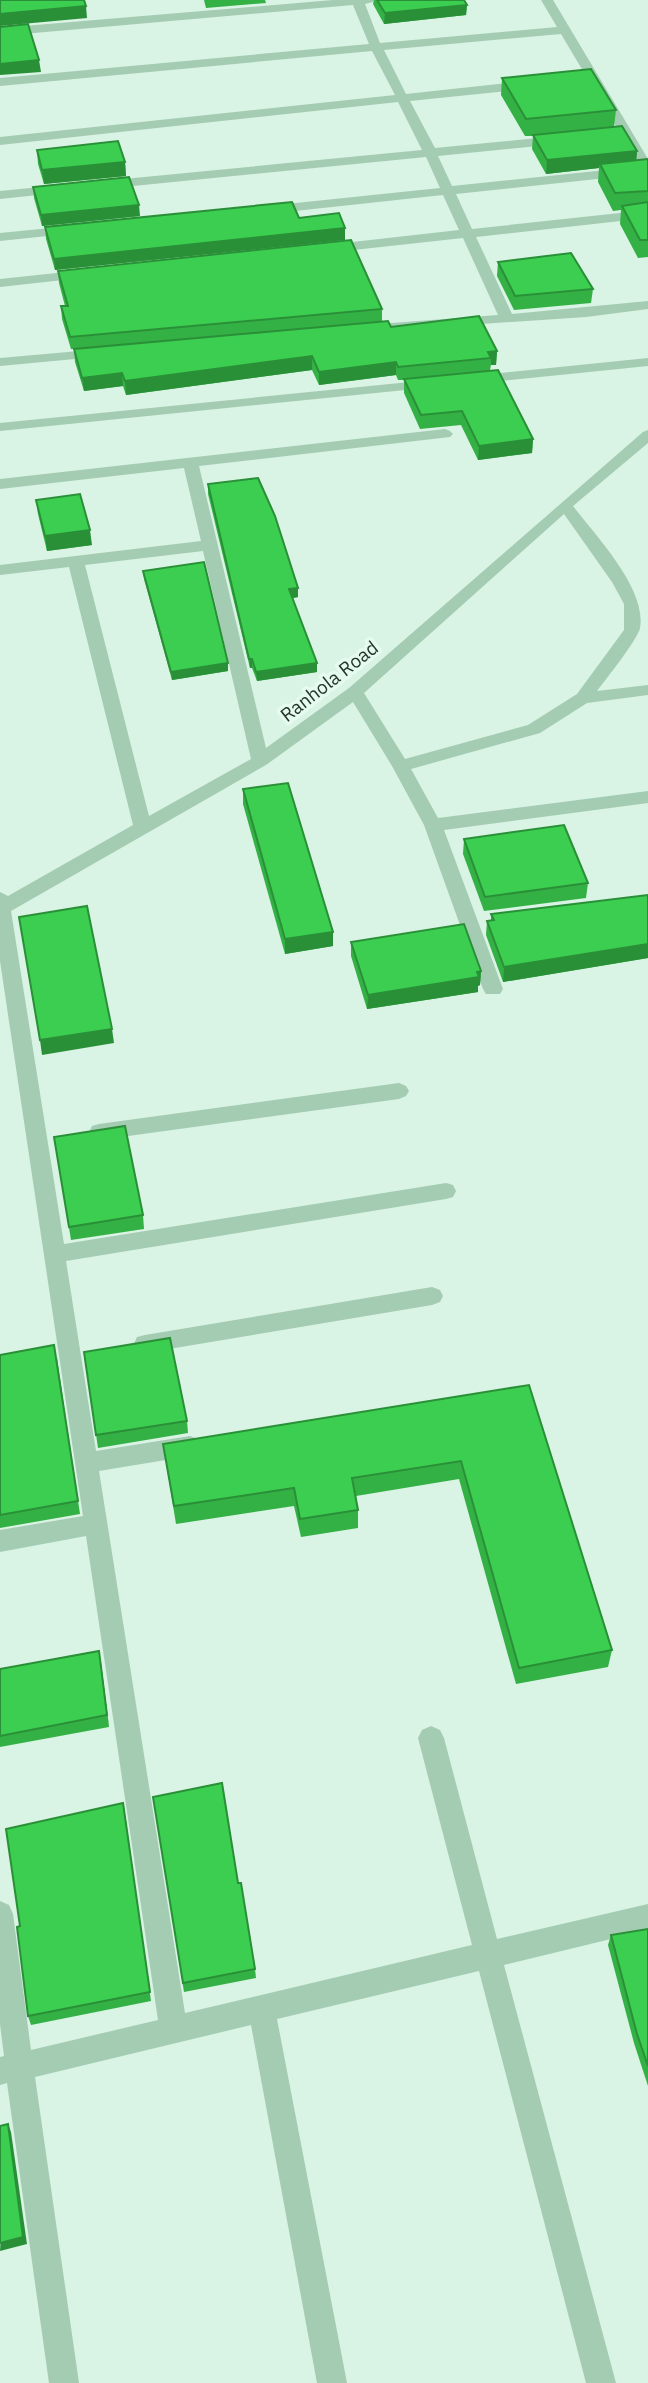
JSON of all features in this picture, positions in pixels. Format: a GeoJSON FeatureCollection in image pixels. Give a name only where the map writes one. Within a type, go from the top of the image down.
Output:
{"type":"FeatureCollection","features":[{"type":"Feature","properties":{"kind":"street"},"geometry":{"type":"LineString","coordinates":[[0,32],[374,0]]}},
{"type":"Feature","properties":{"kind":"street"},"geometry":{"type":"LineString","coordinates":[[258,211],[648,170],[622,134],[594,77],[547,0]]}},
{"type":"Feature","properties":{"kind":"street"},"geometry":{"type":"LineString","coordinates":[[357,1],[376,47],[430,152],[507,319]]}},
{"type":"Feature","properties":{"kind":"street"},"geometry":{"type":"LineString","coordinates":[[0,82],[564,30]]}},
{"type":"Feature","properties":{"kind":"street"},"geometry":{"type":"LineString","coordinates":[[581,78],[594,77]]}},
{"type":"Feature","properties":{"kind":"street"},"geometry":{"type":"LineString","coordinates":[[0,141],[539,83]]}},
{"type":"Feature","properties":{"kind":"street"},"geometry":{"type":"LineString","coordinates":[[0,194],[575,138]]}},
{"type":"Feature","properties":{"kind":"street"},"geometry":{"type":"LineString","coordinates":[[315,250],[648,214]]}},
{"type":"Feature","properties":{"kind":"street"},"geometry":{"type":"LineString","coordinates":[[0,237],[81,229]]}},
{"type":"Feature","properties":{"kind":"street"},"geometry":{"type":"LineString","coordinates":[[0,283],[96,273]]}},
{"type":"Feature","properties":{"kind":"street"},"geometry":{"type":"LineString","coordinates":[[347,330],[507,319],[648,305]]}},
{"type":"Feature","properties":{"kind":"street"},"geometry":{"type":"LineString","coordinates":[[0,362],[111,352]]}},
{"type":"Feature","properties":{"kind":"street"},"geometry":{"type":"LineString","coordinates":[[0,428],[648,362]]}},
{"type":"Feature","properties":{"kind":"street"},"geometry":{"type":"LineString","coordinates":[[0,484],[445,434]]}},
{"type":"Feature","properties":{"kind":"street","name":"Ranhola Road"},"geometry":{"type":"LineString","coordinates":[[1,906],[260,761],[355,692],[565,505],[648,436]]}},
{"type":"Feature","properties":{"kind":"street"},"geometry":{"type":"LineString","coordinates":[[191,463],[260,761]]}},
{"type":"Feature","properties":{"kind":"street"},"geometry":{"type":"LineString","coordinates":[[401,766],[534,729],[583,698],[632,630],[632,604],[620,581],[565,505]]}},
{"type":"Feature","properties":{"kind":"street"},"geometry":{"type":"LineString","coordinates":[[0,570],[210,545]]}},
{"type":"Feature","properties":{"kind":"street"},"geometry":{"type":"LineString","coordinates":[[76,561],[143,828]]}},
{"type":"Feature","properties":{"kind":"street"},"geometry":{"type":"LineString","coordinates":[[583,698],[648,690]]}},
{"type":"Feature","properties":{"kind":"street"},"geometry":{"type":"LineString","coordinates":[[355,692],[401,766],[433,825],[476,921],[493,989]]}},
{"type":"Feature","properties":{"kind":"street"},"geometry":{"type":"LineString","coordinates":[[433,825],[648,797]]}},
{"type":"Feature","properties":{"kind":"street"},"geometry":{"type":"LineString","coordinates":[[1,906],[45,1140],[55,1255],[85,1463],[174,2031]]}},
{"type":"Feature","properties":{"kind":"street"},"geometry":{"type":"LineString","coordinates":[[78,1135],[399,1091]]}},
{"type":"Feature","properties":{"kind":"street"},"geometry":{"type":"LineString","coordinates":[[55,1255],[446,1191]]}},
{"type":"Feature","properties":{"kind":"street"},"geometry":{"type":"LineString","coordinates":[[124,1347],[432,1296]]}},
{"type":"Feature","properties":{"kind":"street"},"geometry":{"type":"LineString","coordinates":[[70,1356],[97,1352]]}},
{"type":"Feature","properties":{"kind":"street"},"geometry":{"type":"LineString","coordinates":[[85,1463],[208,1443]]}},
{"type":"Feature","properties":{"kind":"street"},"geometry":{"type":"LineString","coordinates":[[0,1541],[94,1524]]}},
{"type":"Feature","properties":{"kind":"street"},"geometry":{"type":"LineString","coordinates":[[431,1738],[601,2383]]}},
{"type":"Feature","properties":{"kind":"street"},"geometry":{"type":"LineString","coordinates":[[0,1914],[9,2068],[64,2383]]}},
{"type":"Feature","properties":{"kind":"street"},"geometry":{"type":"LineString","coordinates":[[9,2068],[648,1917]]}},
{"type":"Feature","properties":{"kind":"street"},"geometry":{"type":"LineString","coordinates":[[261,2010],[332,2383]]}},
{"type":"Feature","properties":{"kind":"building"},"geometry":{"type":"Polygon","coordinates":[[[0,0],[84,0],[86,6],[0,14],[0,0]]]}},
{"type":"Feature","properties":{"kind":"building"},"geometry":{"type":"Polygon","coordinates":[[[377,0],[464,0],[467,5],[385,13],[377,0]]]}},
{"type":"Feature","properties":{"kind":"building"},"geometry":{"type":"Polygon","coordinates":[[[28,24],[39,60],[0,64],[0,27],[28,24]]]}},
{"type":"Feature","properties":{"kind":"building"},"geometry":{"type":"Polygon","coordinates":[[[591,69],[616,110],[526,119],[502,78],[591,69]]]}},
{"type":"Feature","properties":{"kind":"building"},"geometry":{"type":"Polygon","coordinates":[[[622,126],[637,151],[547,160],[533,135],[622,126]]]}},
{"type":"Feature","properties":{"kind":"building"},"geometry":{"type":"Polygon","coordinates":[[[118,141],[125,162],[42,170],[37,150],[118,141]]]}},
{"type":"Feature","properties":{"kind":"building"},"geometry":{"type":"Polygon","coordinates":[[[648,159],[648,191],[615,193],[600,164],[648,159]]]}},
{"type":"Feature","properties":{"kind":"building"},"geometry":{"type":"Polygon","coordinates":[[[129,177],[139,205],[41,215],[33,187],[129,177]]]}},
{"type":"Feature","properties":{"kind":"building"},"geometry":{"type":"Polygon","coordinates":[[[292,202],[299,218],[339,213],[345,228],[54,259],[45,227],[292,202]]]}},
{"type":"Feature","properties":{"kind":"building"},"geometry":{"type":"Polygon","coordinates":[[[648,202],[648,240],[640,240],[622,206],[648,202]]]}},
{"type":"Feature","properties":{"kind":"building"},"geometry":{"type":"Polygon","coordinates":[[[351,240],[382,309],[70,337],[61,306],[68,306],[58,271],[351,240]]]}},
{"type":"Feature","properties":{"kind":"building"},"geometry":{"type":"Polygon","coordinates":[[[571,253],[593,289],[515,296],[498,262],[571,253]]]}},
{"type":"Feature","properties":{"kind":"building"},"geometry":{"type":"Polygon","coordinates":[[[479,316],[497,351],[488,352],[491,358],[398,367],[396,362],[319,372],[312,356],[125,381],[122,373],[82,378],[74,349],[388,321],[391,327],[479,316]]]}},
{"type":"Feature","properties":{"kind":"building"},"geometry":{"type":"Polygon","coordinates":[[[498,370],[533,439],[479,446],[462,411],[421,415],[404,379],[498,370]]]}},
{"type":"Feature","properties":{"kind":"building"},"geometry":{"type":"Polygon","coordinates":[[[258,478],[275,516],[298,588],[289,589],[317,663],[256,672],[252,659],[249,659],[208,484],[258,478]]]}},
{"type":"Feature","properties":{"kind":"building"},"geometry":{"type":"Polygon","coordinates":[[[80,494],[90,530],[45,536],[36,500],[80,494]]]}},
{"type":"Feature","properties":{"kind":"building"},"geometry":{"type":"Polygon","coordinates":[[[204,562],[228,663],[171,672],[143,571],[204,562]]]}},
{"type":"Feature","properties":{"kind":"building"},"geometry":{"type":"Polygon","coordinates":[[[288,783],[333,932],[285,939],[243,789],[288,783]]]}},
{"type":"Feature","properties":{"kind":"building"},"geometry":{"type":"Polygon","coordinates":[[[564,825],[588,883],[485,897],[464,839],[564,825]]]}},
{"type":"Feature","properties":{"kind":"building"},"geometry":{"type":"Polygon","coordinates":[[[648,895],[648,944],[504,967],[487,921],[494,920],[491,914],[648,895]]]}},
{"type":"Feature","properties":{"kind":"building"},"geometry":{"type":"Polygon","coordinates":[[[87,906],[112,1029],[40,1040],[19,917],[87,906]]]}},
{"type":"Feature","properties":{"kind":"building"},"geometry":{"type":"Polygon","coordinates":[[[464,924],[481,971],[477,972],[479,977],[368,995],[351,942],[464,924]]]}},
{"type":"Feature","properties":{"kind":"building"},"geometry":{"type":"Polygon","coordinates":[[[125,1126],[143,1215],[69,1227],[54,1137],[125,1126]]]}},
{"type":"Feature","properties":{"kind":"building"},"geometry":{"type":"Polygon","coordinates":[[[170,1338],[187,1421],[96,1435],[84,1352],[170,1338]]]}},
{"type":"Feature","properties":{"kind":"building"},"geometry":{"type":"Polygon","coordinates":[[[54,1345],[78,1501],[0,1515],[0,1355],[54,1345]]]}},
{"type":"Feature","properties":{"kind":"building"},"geometry":{"type":"Polygon","coordinates":[[[529,1385],[612,1650],[519,1668],[461,1461],[352,1478],[358,1510],[300,1519],[294,1488],[174,1506],[163,1444],[529,1385]]]}},
{"type":"Feature","properties":{"kind":"building"},"geometry":{"type":"Polygon","coordinates":[[[99,1651],[107,1715],[0,1736],[0,1669],[99,1651]]]}},
{"type":"Feature","properties":{"kind":"building"},"geometry":{"type":"Polygon","coordinates":[[[222,1783],[255,1969],[183,1983],[153,1797],[222,1783]]]}},
{"type":"Feature","properties":{"kind":"building"},"geometry":{"type":"Polygon","coordinates":[[[123,1803],[150,1992],[28,2016],[17,1927],[20,1926],[6,1829],[123,1803]]]}},
{"type":"Feature","properties":{"kind":"building"},"geometry":{"type":"Polygon","coordinates":[[[648,1929],[648,2066],[611,1935],[648,1929]]]}},
{"type":"Feature","properties":{"kind":"building"},"geometry":{"type":"Polygon","coordinates":[[[8,2124],[23,2237],[0,2243],[0,2126],[8,2124]]]}}]}
